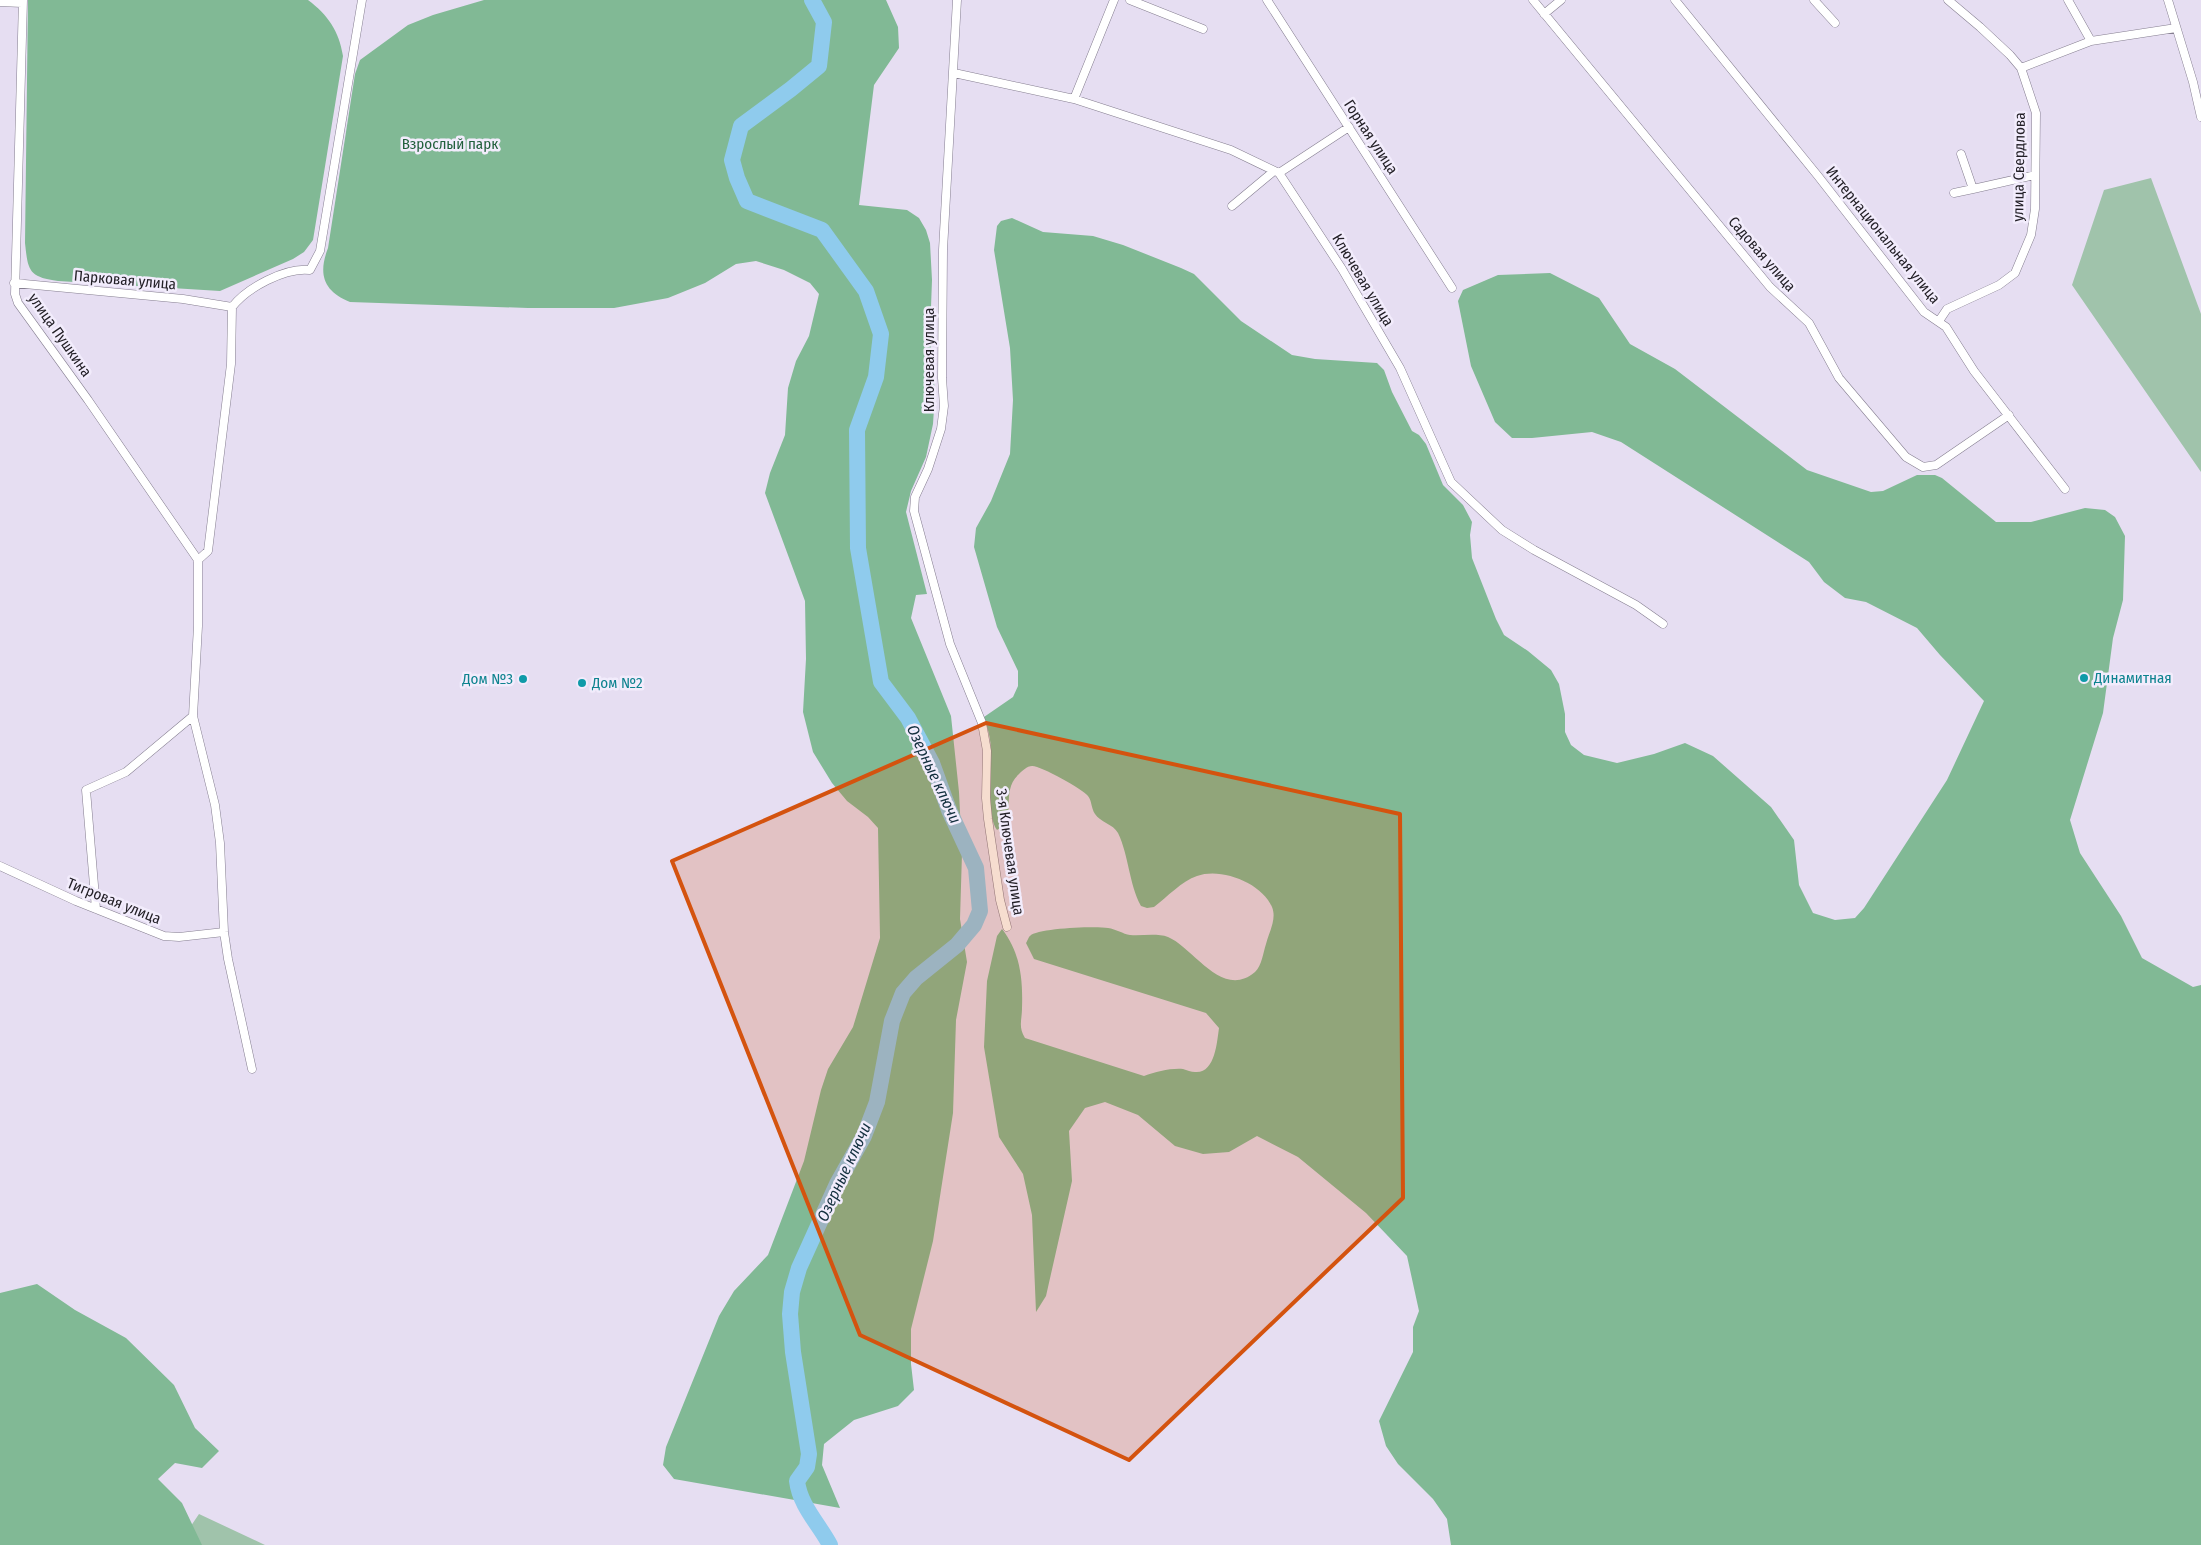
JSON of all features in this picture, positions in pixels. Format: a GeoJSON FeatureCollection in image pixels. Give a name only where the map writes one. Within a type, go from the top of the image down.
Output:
{"type":"FeatureCollection","features":[{"type":"Feature","properties":{"kind":"street"},"geometry":{"type":"LineString","coordinates":[[252,1069],[232,982],[224,932],[222,876],[216,815],[208,769],[193,716],[198,626],[198,560],[208,551],[231,364],[232,307],[241,297],[261,284],[293,270],[310,270],[320,251],[362,0]]}},
{"type":"Feature","properties":{"kind":"street","name":"Ключевая улица"},"geometry":{"type":"LineString","coordinates":[[957,0],[943,250],[942,378],[944,406],[941,429],[928,469],[915,497],[914,511],[950,644],[982,723],[987,751]]}},
{"type":"Feature","properties":{"kind":"street"},"geometry":{"type":"LineString","coordinates":[[1074,99],[1114,0]]}},
{"type":"Feature","properties":{"kind":"street"},"geometry":{"type":"LineString","coordinates":[[1130,0],[1203,29]]}},
{"type":"Feature","properties":{"kind":"street","name":"Горная улица"},"geometry":{"type":"LineString","coordinates":[[1267,0],[1452,288]]}},
{"type":"Feature","properties":{"kind":"street","name":"Садовая улица"},"geometry":{"type":"LineString","coordinates":[[1532,0],[1770,287],[1809,323],[1839,378],[1906,457],[1923,467],[1932,467],[2009,415]]}},
{"type":"Feature","properties":{"kind":"street"},"geometry":{"type":"LineString","coordinates":[[1544,14],[1561,0]]}},
{"type":"Feature","properties":{"kind":"street","name":"Интернациональная улица"},"geometry":{"type":"LineString","coordinates":[[1675,0],[1818,176],[1924,312],[1946,327],[1974,371],[2065,489]]}},
{"type":"Feature","properties":{"kind":"street"},"geometry":{"type":"LineString","coordinates":[[1814,0],[1835,23]]}},
{"type":"Feature","properties":{"kind":"street","name":"улица Свердлова"},"geometry":{"type":"LineString","coordinates":[[1939,321],[1948,309],[1999,285],[2015,273],[2025,253],[2034,219],[2036,113],[2021,68],[1986,32],[1948,0]]}},
{"type":"Feature","properties":{"kind":"street"},"geometry":{"type":"LineString","coordinates":[[2068,0],[2091,41]]}},
{"type":"Feature","properties":{"kind":"street"},"geometry":{"type":"LineString","coordinates":[[2168,0],[2176,28],[2197,81],[2201,117]]}},
{"type":"Feature","properties":{"kind":"street"},"geometry":{"type":"LineString","coordinates":[[0,2],[22,2]]}},
{"type":"Feature","properties":{"kind":"street","name":"улица Пушкина"},"geometry":{"type":"LineString","coordinates":[[22,2],[14,283],[18,303],[88,400],[198,560]]}},
{"type":"Feature","properties":{"kind":"street"},"geometry":{"type":"LineString","coordinates":[[2021,68],[2091,41],[2176,28]]}},
{"type":"Feature","properties":{"kind":"street"},"geometry":{"type":"LineString","coordinates":[[954,73],[1074,99],[1231,150],[1277,172]]}},
{"type":"Feature","properties":{"kind":"street"},"geometry":{"type":"LineString","coordinates":[[1232,206],[1277,172],[1349,127]]}},
{"type":"Feature","properties":{"kind":"street"},"geometry":{"type":"LineString","coordinates":[[1960,154],[1973,189]]}},
{"type":"Feature","properties":{"kind":"street","name":"Ключевая улица"},"geometry":{"type":"LineString","coordinates":[[1277,172],[1342,269],[1400,368],[1451,482],[1502,530],[1534,550],[1636,605],[1663,624]]}},
{"type":"Feature","properties":{"kind":"street"},"geometry":{"type":"LineString","coordinates":[[1954,193],[2035,176]]}},
{"type":"Feature","properties":{"kind":"street","name":"Парковая улица"},"geometry":{"type":"LineString","coordinates":[[14,283],[183,299],[232,307]]}},
{"type":"Feature","properties":{"kind":"street"},"geometry":{"type":"LineString","coordinates":[[96,909],[86,790],[126,772],[193,716]]}},
{"type":"Feature","properties":{"kind":"street","name":"3-я Ключевая улица"},"geometry":{"type":"LineString","coordinates":[[987,751],[986,798],[1000,900],[1007,927]]}},
{"type":"Feature","properties":{"kind":"street","name":"Тигровая улица"},"geometry":{"type":"LineString","coordinates":[[0,866],[96,909],[164,936],[178,937],[224,932]]}},
{"type":"Feature","properties":{"kind":"highlighted area"},"geometry":{"type":"Polygon","coordinates":[[[986,723],[1400,814],[1403,1198],[1129,1460],[860,1335],[672,861],[986,723]]]}},
{"type":"Feature","properties":{"kind":"green space"},"geometry":{"type":"Polygon","coordinates":[[[28,0],[308,0],[315,6],[332,24],[339,39],[343,56],[313,240],[304,252],[293,259],[220,291],[58,281],[41,277],[31,271],[27,260],[25,243],[28,0]]]}},
{"type":"Feature","properties":{"kind":"green space","name":"Взрослый парк"},"geometry":{"type":"Polygon","coordinates":[[[484,0],[886,0],[898,27],[899,48],[874,85],[859,205],[907,210],[919,218],[926,230],[930,243],[932,280],[930,334],[935,394],[933,424],[926,457],[911,491],[906,512],[927,594],[916,595],[911,618],[951,716],[959,792],[962,853],[960,919],[967,962],[956,1020],[953,1113],[933,1241],[911,1329],[911,1364],[914,1390],[898,1406],[854,1420],[824,1444],[822,1465],[840,1508],[674,1479],[663,1465],[666,1447],[719,1316],[734,1291],[768,1255],[804,1161],[828,1069],[853,1027],[880,938],[878,828],[868,817],[847,801],[832,783],[813,752],[803,712],[806,659],[805,601],[765,493],[770,473],[785,435],[788,388],[796,361],[809,336],[819,294],[810,283],[784,270],[756,261],[736,264],[705,283],[668,298],[614,308],[528,308],[350,302],[334,293],[325,281],[323,266],[328,248],[355,74],[360,60],[408,25],[433,15],[484,0]]]}},
{"type":"Feature","properties":{"kind":"green space"},"geometry":{"type":"Polygon","coordinates":[[[2151,178],[2201,314],[2201,472],[2072,285],[2104,190],[2151,178]]]}},
{"type":"Feature","properties":{"kind":"green space"},"geometry":{"type":"Polygon","coordinates":[[[1012,218],[1043,232],[1093,236],[1123,245],[1194,274],[1241,321],[1292,355],[1315,359],[1377,363],[1384,370],[1392,392],[1412,431],[1419,435],[1426,444],[1443,485],[1463,505],[1472,522],[1470,535],[1472,558],[1504,635],[1528,651],[1551,670],[1559,684],[1565,714],[1565,732],[1571,745],[1584,755],[1617,763],[1654,754],[1685,743],[1713,756],[1771,807],[1794,840],[1799,885],[1813,913],[1835,920],[1855,918],[1864,908],[1947,780],[1984,701],[1917,628],[1866,602],[1845,598],[1824,582],[1809,562],[1621,442],[1592,432],[1512,438],[1495,422],[1471,366],[1458,301],[1463,290],[1498,275],[1550,273],[1599,298],[1630,344],[1675,369],[1807,470],[1871,492],[1883,491],[1917,475],[1935,475],[1942,478],[1996,522],[2031,522],[2085,508],[2105,510],[2115,517],[2125,536],[2123,600],[2113,638],[2103,713],[2070,820],[2080,853],[2121,916],[2142,958],[2193,987],[2201,985],[2201,1545],[1451,1545],[1447,1519],[1433,1499],[1398,1464],[1386,1446],[1379,1421],[1413,1352],[1413,1327],[1419,1311],[1407,1256],[1366,1213],[1298,1157],[1257,1136],[1229,1152],[1203,1154],[1175,1146],[1138,1115],[1105,1102],[1085,1108],[1069,1131],[1072,1181],[1046,1296],[1036,1312],[1032,1215],[1023,1174],[999,1137],[984,1047],[987,981],[997,936],[1002,929],[1017,956],[1022,986],[1021,1027],[1025,1038],[1144,1076],[1168,1070],[1183,1069],[1195,1072],[1207,1068],[1214,1056],[1219,1028],[1206,1013],[1034,959],[1026,943],[1030,936],[1035,933],[1055,929],[1101,927],[1130,935],[1164,936],[1178,943],[1209,969],[1231,980],[1243,979],[1255,972],[1262,959],[1274,916],[1267,898],[1250,884],[1240,879],[1217,874],[1207,874],[1191,878],[1154,907],[1147,908],[1141,906],[1134,889],[1125,851],[1116,830],[1097,817],[1089,798],[1084,793],[1043,769],[1032,766],[1019,774],[1013,781],[1010,789],[1007,819],[997,830],[994,823],[990,792],[990,743],[984,717],[1013,697],[1018,686],[1018,671],[997,627],[974,547],[976,528],[991,501],[1010,454],[1013,400],[1010,348],[994,250],[997,226],[1001,221],[1012,218]]]}},
{"type":"Feature","properties":{"kind":"green space"},"geometry":{"type":"Polygon","coordinates":[[[37,1284],[75,1310],[126,1338],[174,1385],[195,1428],[219,1451],[202,1468],[175,1463],[158,1479],[182,1503],[202,1545],[0,1545],[0,1293],[37,1284]]]}},
{"type":"Feature","properties":{"kind":"green space"},"geometry":{"type":"Polygon","coordinates":[[[199,1514],[265,1545],[178,1545],[199,1514]]]}},
{"type":"Feature","properties":{"kind":"waterway","name":"Озерные ключи"},"geometry":{"type":"LineString","coordinates":[[812,0],[824,22],[819,66],[741,126],[732,160],[747,201],[822,230],[866,291],[881,334],[876,377],[857,430],[858,548],[881,682],[908,718],[932,763],[949,810],[976,868],[980,911],[974,925],[957,945],[916,978],[903,993],[892,1021],[877,1102],[864,1136],[837,1184],[799,1268],[792,1292],[790,1314],[793,1352],[809,1454],[807,1467],[797,1481],[806,1507],[830,1545]]}},
{"type":"Feature","properties":{"kind":"place","name":"Динамитная"},"geometry":{"type":"Point","coordinates":[2084,678]}},
{"type":"Feature","properties":{"kind":"place","name":"Дом №3"},"geometry":{"type":"Point","coordinates":[523,679]}},
{"type":"Feature","properties":{"kind":"place","name":"Дом №2"},"geometry":{"type":"Point","coordinates":[582,683]}}]}
